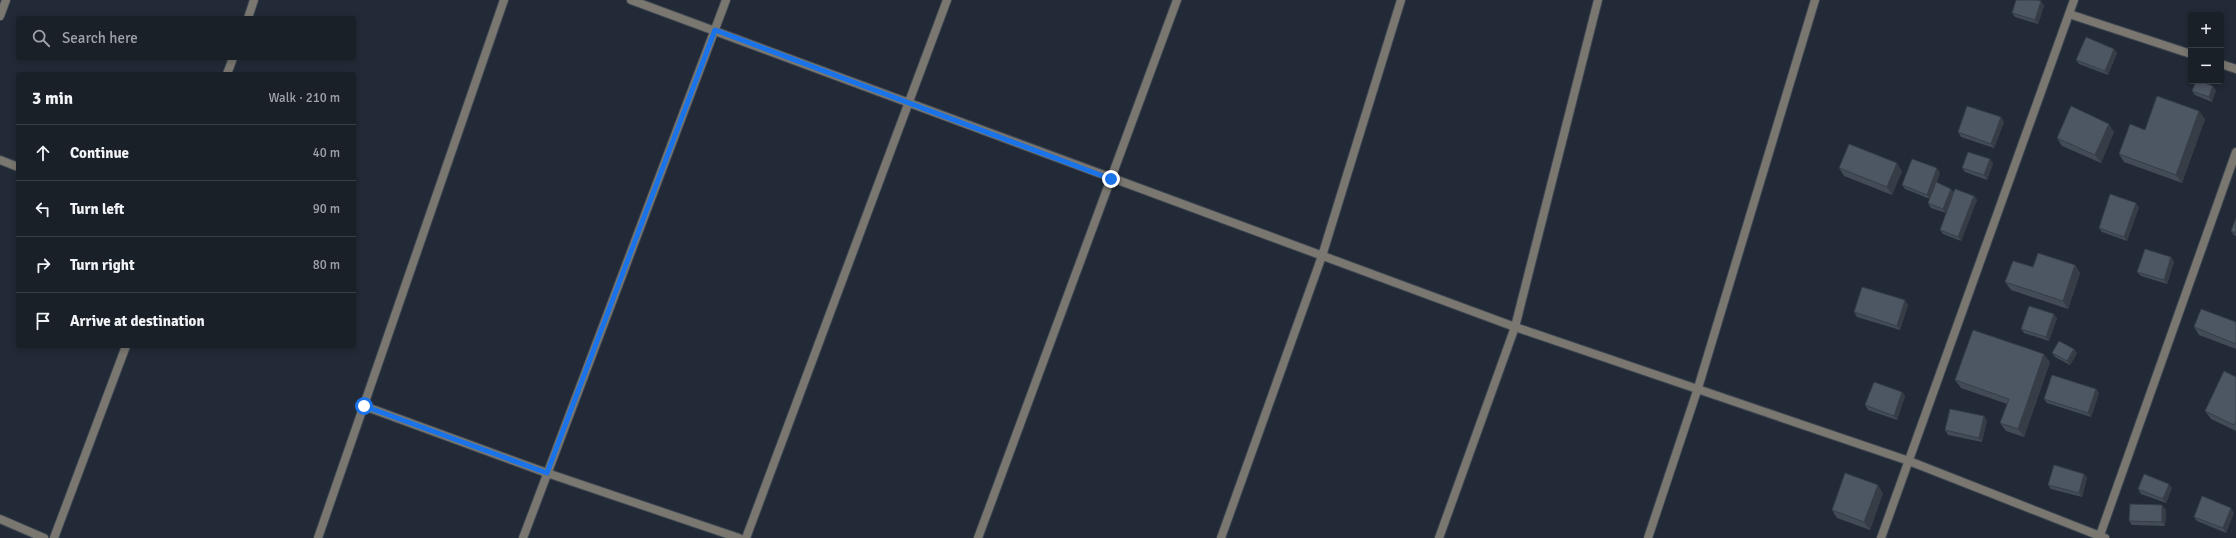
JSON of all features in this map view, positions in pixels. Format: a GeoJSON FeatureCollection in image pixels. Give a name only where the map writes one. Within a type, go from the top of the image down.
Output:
{"type":"FeatureCollection","features":[{"type":"Feature","properties":{"kind":"street"},"geometry":{"type":"LineString","coordinates":[[0,16],[6,0]]}},
{"type":"Feature","properties":{"kind":"street"},"geometry":{"type":"LineString","coordinates":[[249,16],[254,0]]}},
{"type":"Feature","properties":{"kind":"street"},"geometry":{"type":"LineString","coordinates":[[318,538],[504,0]]}},
{"type":"Feature","properties":{"kind":"street"},"geometry":{"type":"LineString","coordinates":[[631,0],[715,30],[908,104],[1515,327],[1909,461],[2102,537],[2236,152]]}},
{"type":"Feature","properties":{"kind":"street"},"geometry":{"type":"LineString","coordinates":[[523,538],[726,0]]}},
{"type":"Feature","properties":{"kind":"street"},"geometry":{"type":"LineString","coordinates":[[746,538],[947,0]]}},
{"type":"Feature","properties":{"kind":"street"},"geometry":{"type":"LineString","coordinates":[[978,538],[1177,0]]}},
{"type":"Feature","properties":{"kind":"street"},"geometry":{"type":"LineString","coordinates":[[1220,538],[1322,256],[1401,0]]}},
{"type":"Feature","properties":{"kind":"street"},"geometry":{"type":"LineString","coordinates":[[1439,538],[1515,327],[1598,0]]}},
{"type":"Feature","properties":{"kind":"street"},"geometry":{"type":"LineString","coordinates":[[1648,538],[1698,388],[1815,0]]}},
{"type":"Feature","properties":{"kind":"street"},"geometry":{"type":"LineString","coordinates":[[1881,538],[2074,0]]}},
{"type":"Feature","properties":{"kind":"street"},"geometry":{"type":"LineString","coordinates":[[2069,14],[2188,53]]}},
{"type":"Feature","properties":{"kind":"street"},"geometry":{"type":"LineString","coordinates":[[228,72],[232,60]]}},
{"type":"Feature","properties":{"kind":"street"},"geometry":{"type":"LineString","coordinates":[[2224,65],[2236,70]]}},
{"type":"Feature","properties":{"kind":"street"},"geometry":{"type":"LineString","coordinates":[[0,160],[16,166]]}},
{"type":"Feature","properties":{"kind":"street"},"geometry":{"type":"LineString","coordinates":[[54,538],[125,348]]}},
{"type":"Feature","properties":{"kind":"street"},"geometry":{"type":"LineString","coordinates":[[364,406],[547,473],[739,538]]}},
{"type":"Feature","properties":{"kind":"street"},"geometry":{"type":"LineString","coordinates":[[0,519],[44,538]]}},
{"type":"Feature","properties":{"kind":"building"},"geometry":{"type":"Polygon","coordinates":[[[2016,0],[2041,1],[2035,20],[2012,13],[2016,0]]]}},
{"type":"Feature","properties":{"kind":"building"},"geometry":{"type":"Polygon","coordinates":[[[2086,37],[2114,49],[2105,71],[2076,60],[2086,37]]]}},
{"type":"Feature","properties":{"kind":"building"},"geometry":{"type":"Polygon","coordinates":[[[2195,84],[2207,84],[2213,86],[2209,97],[2192,91],[2195,84]]]}},
{"type":"Feature","properties":{"kind":"building"},"geometry":{"type":"Polygon","coordinates":[[[2157,96],[2199,111],[2176,175],[2119,154],[2130,124],[2145,130],[2157,96]]]}},
{"type":"Feature","properties":{"kind":"building"},"geometry":{"type":"Polygon","coordinates":[[[1967,106],[2001,117],[1991,144],[1958,132],[1967,106]]]}},
{"type":"Feature","properties":{"kind":"building"},"geometry":{"type":"Polygon","coordinates":[[[2071,106],[2109,124],[2095,155],[2057,138],[2071,106]]]}},
{"type":"Feature","properties":{"kind":"building"},"geometry":{"type":"Polygon","coordinates":[[[1849,144],[1897,163],[1887,187],[1839,168],[1849,144]]]}},
{"type":"Feature","properties":{"kind":"building"},"geometry":{"type":"Polygon","coordinates":[[[1968,152],[1990,159],[1984,175],[1962,168],[1968,152]]]}},
{"type":"Feature","properties":{"kind":"building"},"geometry":{"type":"Polygon","coordinates":[[[1912,159],[1937,168],[1927,195],[1902,185],[1912,159]]]}},
{"type":"Feature","properties":{"kind":"building"},"geometry":{"type":"Polygon","coordinates":[[[1936,182],[1951,189],[1943,209],[1928,203],[1936,182]]]}},
{"type":"Feature","properties":{"kind":"building"},"geometry":{"type":"Polygon","coordinates":[[[1955,189],[1974,196],[1958,237],[1940,230],[1955,189]]]}},
{"type":"Feature","properties":{"kind":"building"},"geometry":{"type":"Polygon","coordinates":[[[2110,194],[2136,203],[2124,237],[2099,228],[2110,194]]]}},
{"type":"Feature","properties":{"kind":"building"},"geometry":{"type":"Polygon","coordinates":[[[2236,218],[2236,233],[2231,231],[2236,218]]]}},
{"type":"Feature","properties":{"kind":"building"},"geometry":{"type":"Polygon","coordinates":[[[2145,249],[2171,257],[2164,280],[2137,272],[2145,249]]]}},
{"type":"Feature","properties":{"kind":"building"},"geometry":{"type":"Polygon","coordinates":[[[2038,253],[2075,265],[2063,301],[2005,282],[2013,261],[2033,267],[2038,253]]]}},
{"type":"Feature","properties":{"kind":"building"},"geometry":{"type":"Polygon","coordinates":[[[1862,287],[1905,300],[1897,326],[1854,312],[1862,287]]]}},
{"type":"Feature","properties":{"kind":"building"},"geometry":{"type":"Polygon","coordinates":[[[2029,306],[2054,314],[2046,337],[2021,329],[2029,306]]]}},
{"type":"Feature","properties":{"kind":"building"},"geometry":{"type":"Polygon","coordinates":[[[2201,309],[2236,322],[2236,344],[2194,327],[2201,309]]]}},
{"type":"Feature","properties":{"kind":"building"},"geometry":{"type":"Polygon","coordinates":[[[1973,330],[2044,354],[2018,429],[2000,423],[2009,399],[1955,380],[1973,330]]]}},
{"type":"Feature","properties":{"kind":"building"},"geometry":{"type":"Polygon","coordinates":[[[2059,341],[2074,349],[2067,361],[2052,353],[2059,341]]]}},
{"type":"Feature","properties":{"kind":"building"},"geometry":{"type":"Polygon","coordinates":[[[2224,371],[2236,377],[2236,422],[2234,425],[2205,411],[2224,371]]]}},
{"type":"Feature","properties":{"kind":"building"},"geometry":{"type":"Polygon","coordinates":[[[2052,375],[2096,389],[2088,413],[2044,399],[2052,375]]]}},
{"type":"Feature","properties":{"kind":"building"},"geometry":{"type":"Polygon","coordinates":[[[1874,382],[1902,392],[1894,416],[1865,405],[1874,382]]]}},
{"type":"Feature","properties":{"kind":"building"},"geometry":{"type":"Polygon","coordinates":[[[1950,409],[1984,416],[1979,438],[1945,430],[1950,409]]]}},
{"type":"Feature","properties":{"kind":"building"},"geometry":{"type":"Polygon","coordinates":[[[2054,465],[2084,474],[2079,493],[2048,485],[2054,465]]]}},
{"type":"Feature","properties":{"kind":"building"},"geometry":{"type":"Polygon","coordinates":[[[1845,473],[1878,485],[1864,522],[1832,510],[1845,473]]]}},
{"type":"Feature","properties":{"kind":"building"},"geometry":{"type":"Polygon","coordinates":[[[2144,474],[2169,484],[2163,499],[2138,489],[2144,474]]]}},
{"type":"Feature","properties":{"kind":"building"},"geometry":{"type":"Polygon","coordinates":[[[2202,496],[2231,508],[2223,528],[2194,517],[2202,496]]]}},
{"type":"Feature","properties":{"kind":"building"},"geometry":{"type":"Polygon","coordinates":[[[2130,504],[2162,505],[2162,522],[2129,521],[2130,504]]]}},
{"type":"Feature","properties":{"kind":"route"},"geometry":{"type":"LineString","coordinates":[[364,406],[547,473],[715,30],[908,104],[1111,179]]}}]}
